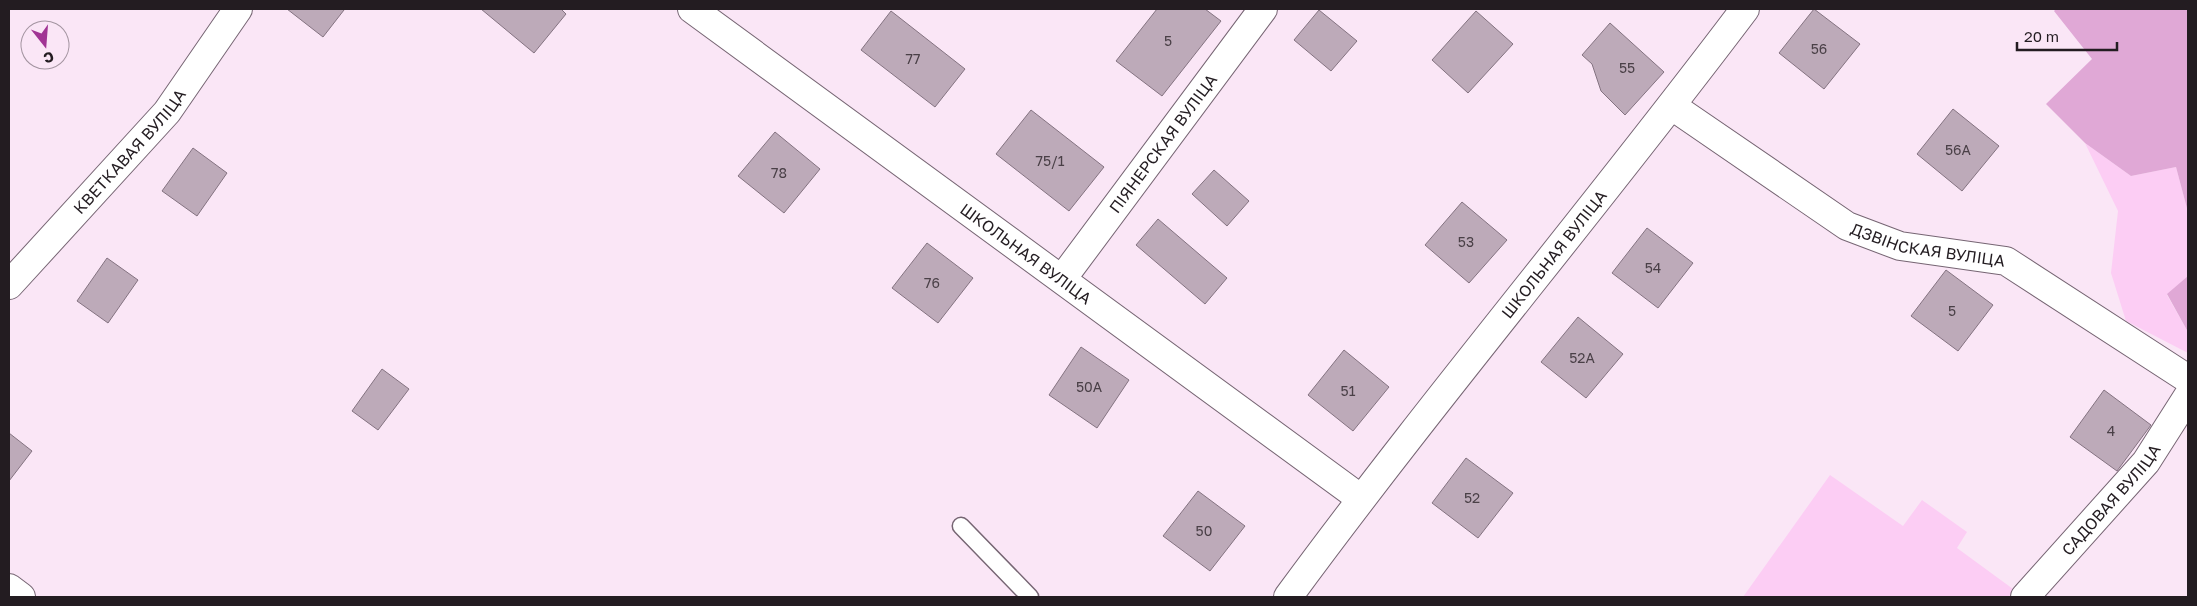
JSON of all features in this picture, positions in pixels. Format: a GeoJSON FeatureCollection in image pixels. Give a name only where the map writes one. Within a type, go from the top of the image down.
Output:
{"type":"FeatureCollection","features":[{"type":"Feature","properties":{"kind":"street","name":"КВЕТКАВАЯ ВУЛІЦА"},"geometry":{"type":"LineString","coordinates":[[9,285],[167,112],[238,9]]}},
{"type":"Feature","properties":{"kind":"street","name":"ШКОЛЬНАЯ ВУЛІЦА"},"geometry":{"type":"LineString","coordinates":[[692,9],[1360,498]]}},
{"type":"Feature","properties":{"kind":"street","name":"ПІЯНЕРСКАЯ ВУЛІЦА"},"geometry":{"type":"LineString","coordinates":[[1062,278],[1263,9]]}},
{"type":"Feature","properties":{"kind":"street","name":"ШКОЛЬНАЯ ВУЛІЦА"},"geometry":{"type":"LineString","coordinates":[[1288,597],[1360,498],[1672,106],[1745,9]]}},
{"type":"Feature","properties":{"kind":"street","name":"ДЗВІНСКАЯ ВУЛІЦА"},"geometry":{"type":"LineString","coordinates":[[1672,106],[1847,226],[1900,246],[2006,261],[2188,379]]}},
{"type":"Feature","properties":{"kind":"street","name":"САДОВАЯ ВУЛІЦА"},"geometry":{"type":"LineString","coordinates":[[2025,597],[2146,462],[2188,396]]}},
{"type":"Feature","properties":{"kind":"street"},"geometry":{"type":"LineString","coordinates":[[9,588],[21,597]]}},
{"type":"Feature","properties":{"kind":"lane"},"geometry":{"type":"LineString","coordinates":[[961,526],[1030,597]]}},
{"type":"Feature","properties":{"kind":"shaded area"},"geometry":{"type":"Polygon","coordinates":[[[2056,9],[2188,9],[2188,212],[2176,167],[2131,176],[2085,143],[2046,104],[2092,59],[2054,11],[2056,9]]]}},
{"type":"Feature","properties":{"kind":"shaded area"},"geometry":{"type":"Polygon","coordinates":[[[2085,143],[2131,176],[2176,167],[2188,212],[2188,276],[2167,295],[2188,332],[2188,353],[2126,321],[2111,273],[2118,211],[2085,143]]]}},
{"type":"Feature","properties":{"kind":"shaded area"},"geometry":{"type":"Polygon","coordinates":[[[2188,276],[2188,332],[2167,294],[2188,276]]]}},
{"type":"Feature","properties":{"kind":"shaded area"},"geometry":{"type":"Polygon","coordinates":[[[1830,475],[1903,526],[1922,500],[1967,532],[1957,548],[2013,589],[2009,597],[1743,597],[1830,475]]]}},
{"type":"Feature","properties":{"kind":"building"},"geometry":{"type":"Polygon","coordinates":[[[287,9],[342,9],[344,10],[323,37],[287,9]]]}},
{"type":"Feature","properties":{"kind":"building"},"geometry":{"type":"Polygon","coordinates":[[[481,9],[561,9],[566,14],[534,53],[481,9]]]}},
{"type":"Feature","properties":{"kind":"building"},"geometry":{"type":"Polygon","coordinates":[[[1157,9],[1205,9],[1221,21],[1162,96],[1116,61],[1157,9]]]}},
{"type":"Feature","properties":{"kind":"building"},"geometry":{"type":"Polygon","coordinates":[[[1814,9],[1860,44],[1824,89],[1779,53],[1814,9]]]}},
{"type":"Feature","properties":{"kind":"building"},"geometry":{"type":"Polygon","coordinates":[[[1319,10],[1357,41],[1331,71],[1294,40],[1319,10]]]}},
{"type":"Feature","properties":{"kind":"building"},"geometry":{"type":"Polygon","coordinates":[[[891,11],[965,69],[935,107],[861,50],[891,11]]]}},
{"type":"Feature","properties":{"kind":"building"},"geometry":{"type":"Polygon","coordinates":[[[1476,11],[1513,44],[1468,93],[1432,60],[1476,11]]]}},
{"type":"Feature","properties":{"kind":"building"},"geometry":{"type":"Polygon","coordinates":[[[1610,23],[1664,72],[1625,115],[1601,91],[1592,64],[1582,55],[1610,23]]]}},
{"type":"Feature","properties":{"kind":"building"},"geometry":{"type":"Polygon","coordinates":[[[1953,109],[1999,146],[1962,191],[1917,154],[1953,109]]]}},
{"type":"Feature","properties":{"kind":"building"},"geometry":{"type":"Polygon","coordinates":[[[1031,110],[1104,167],[1069,211],[996,154],[1031,110]]]}},
{"type":"Feature","properties":{"kind":"building"},"geometry":{"type":"Polygon","coordinates":[[[775,132],[820,169],[784,213],[738,176],[775,132]]]}},
{"type":"Feature","properties":{"kind":"building"},"geometry":{"type":"Polygon","coordinates":[[[193,148],[227,173],[197,216],[162,191],[193,148]]]}},
{"type":"Feature","properties":{"kind":"building"},"geometry":{"type":"Polygon","coordinates":[[[1214,170],[1249,201],[1227,226],[1192,194],[1214,170]]]}},
{"type":"Feature","properties":{"kind":"building"},"geometry":{"type":"Polygon","coordinates":[[[1462,202],[1507,240],[1469,283],[1425,245],[1462,202]]]}},
{"type":"Feature","properties":{"kind":"building"},"geometry":{"type":"Polygon","coordinates":[[[1158,219],[1227,278],[1205,304],[1136,245],[1158,219]]]}},
{"type":"Feature","properties":{"kind":"building"},"geometry":{"type":"Polygon","coordinates":[[[1647,228],[1693,263],[1658,308],[1612,273],[1647,228]]]}},
{"type":"Feature","properties":{"kind":"building"},"geometry":{"type":"Polygon","coordinates":[[[927,243],[973,278],[938,323],[892,288],[927,243]]]}},
{"type":"Feature","properties":{"kind":"building"},"geometry":{"type":"Polygon","coordinates":[[[107,258],[138,280],[108,323],[77,301],[107,258]]]}},
{"type":"Feature","properties":{"kind":"building"},"geometry":{"type":"Polygon","coordinates":[[[1946,270],[1993,305],[1958,351],[1911,316],[1946,270]]]}},
{"type":"Feature","properties":{"kind":"building"},"geometry":{"type":"Polygon","coordinates":[[[1578,317],[1623,354],[1586,398],[1541,362],[1578,317]]]}},
{"type":"Feature","properties":{"kind":"building"},"geometry":{"type":"Polygon","coordinates":[[[1081,347],[1129,380],[1097,428],[1049,395],[1081,347]]]}},
{"type":"Feature","properties":{"kind":"building"},"geometry":{"type":"Polygon","coordinates":[[[1344,350],[1389,387],[1353,431],[1308,395],[1344,350]]]}},
{"type":"Feature","properties":{"kind":"building"},"geometry":{"type":"Polygon","coordinates":[[[382,369],[409,389],[378,430],[352,411],[382,369]]]}},
{"type":"Feature","properties":{"kind":"building"},"geometry":{"type":"Polygon","coordinates":[[[2104,390],[2151,425],[2117,471],[2070,437],[2104,390]]]}},
{"type":"Feature","properties":{"kind":"building"},"geometry":{"type":"Polygon","coordinates":[[[9,433],[32,451],[9,481],[9,433]]]}},
{"type":"Feature","properties":{"kind":"building"},"geometry":{"type":"Polygon","coordinates":[[[1466,458],[1513,493],[1478,538],[1432,503],[1466,458]]]}},
{"type":"Feature","properties":{"kind":"building"},"geometry":{"type":"Polygon","coordinates":[[[1198,491],[1245,526],[1210,571],[1163,536],[1198,491]]]}}]}
